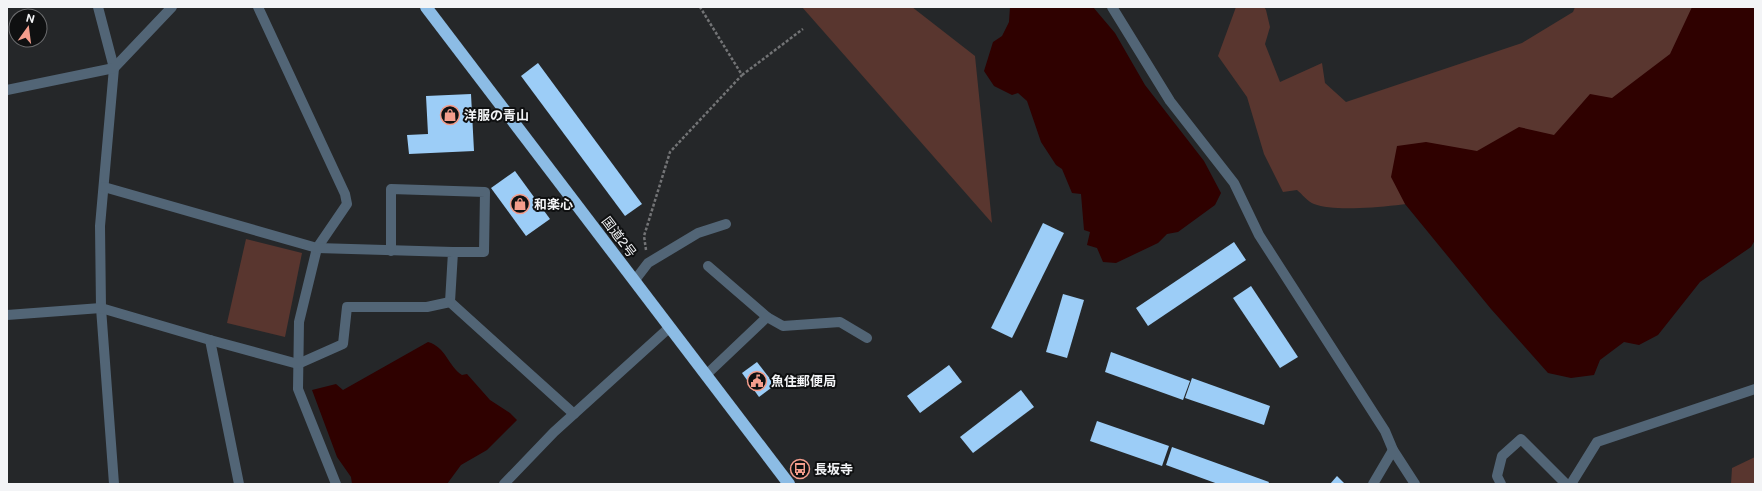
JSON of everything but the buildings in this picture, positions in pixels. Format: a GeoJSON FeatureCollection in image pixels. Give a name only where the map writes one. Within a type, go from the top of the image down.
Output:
{"type":"FeatureCollection","features":[{"type":"Feature","properties":{"kind":"highway","name":"国道2号"},"geometry":{"type":"LineString","coordinates":[[426,7],[789,484]]}},
{"type":"Feature","properties":{"kind":"street"},"geometry":{"type":"LineString","coordinates":[[98,7],[114,68],[100,226],[101,308],[114,484]]}},
{"type":"Feature","properties":{"kind":"street"},"geometry":{"type":"LineString","coordinates":[[7,90],[114,68],[172,7]]}},
{"type":"Feature","properties":{"kind":"street"},"geometry":{"type":"LineString","coordinates":[[258,7],[346,194],[347,204],[345,209],[317,248],[299,322],[298,389],[334,484]]}},
{"type":"Feature","properties":{"kind":"street"},"geometry":{"type":"LineString","coordinates":[[1112,7],[1170,101],[1234,183],[1259,235],[1385,431],[1393,450],[1415,484]]}},
{"type":"Feature","properties":{"kind":"street"},"geometry":{"type":"LineString","coordinates":[[104,187],[317,248],[391,251],[453,252],[484,252],[485,192],[392,189],[391,251]]}},
{"type":"Feature","properties":{"kind":"street"},"geometry":{"type":"LineString","coordinates":[[635,280],[648,263],[698,233],[726,224]]}},
{"type":"Feature","properties":{"kind":"street"},"geometry":{"type":"LineString","coordinates":[[450,302],[453,252]]}},
{"type":"Feature","properties":{"kind":"street"},"geometry":{"type":"LineString","coordinates":[[708,266],[767,317],[783,326],[840,322],[867,338]]}},
{"type":"Feature","properties":{"kind":"street"},"geometry":{"type":"LineString","coordinates":[[7,315],[101,308],[298,364],[343,344],[347,307],[427,307],[450,302]]}},
{"type":"Feature","properties":{"kind":"street"},"geometry":{"type":"LineString","coordinates":[[450,302],[574,414]]}},
{"type":"Feature","properties":{"kind":"street"},"geometry":{"type":"LineString","coordinates":[[706,375],[767,317]]}},
{"type":"Feature","properties":{"kind":"street"},"geometry":{"type":"LineString","coordinates":[[504,484],[574,414],[670,327]]}},
{"type":"Feature","properties":{"kind":"street"},"geometry":{"type":"LineString","coordinates":[[210,340],[239,484]]}},
{"type":"Feature","properties":{"kind":"street"},"geometry":{"type":"LineString","coordinates":[[1571,484],[1597,442],[1755,389]]}},
{"type":"Feature","properties":{"kind":"street"},"geometry":{"type":"LineString","coordinates":[[1501,484],[1497,476],[1502,456],[1522,439],[1566,484]]}},
{"type":"Feature","properties":{"kind":"street"},"geometry":{"type":"LineString","coordinates":[[1373,484],[1393,450]]}},
{"type":"Feature","properties":{"kind":"path"},"geometry":{"type":"LineString","coordinates":[[700,7],[742,75]]}},
{"type":"Feature","properties":{"kind":"path"},"geometry":{"type":"LineString","coordinates":[[648,263],[644,236],[670,152],[742,75],[803,29]]}},
{"type":"Feature","properties":{"kind":"shaded area"},"geometry":{"type":"Polygon","coordinates":[[[802,7],[912,7],[975,56],[992,223],[802,7]]]}},
{"type":"Feature","properties":{"kind":"shaded area"},"geometry":{"type":"Polygon","coordinates":[[[1010,7],[1093,7],[1115,33],[1145,85],[1204,161],[1221,193],[1215,205],[1178,232],[1167,234],[1158,243],[1116,263],[1103,262],[1097,248],[1087,245],[1090,232],[1084,230],[1081,194],[1072,193],[1062,169],[1056,165],[1041,142],[1027,101],[1018,93],[1012,95],[994,86],[984,71],[993,42],[1002,36],[1009,22],[1010,7]]]}},
{"type":"Feature","properties":{"kind":"shaded area"},"geometry":{"type":"Polygon","coordinates":[[[1236,7],[1264,7],[1266,10],[1270,27],[1265,44],[1280,82],[1322,63],[1325,83],[1346,102],[1522,43],[1573,12],[1575,7],[1755,7],[1616,115],[1437,200],[1392,206],[1340,208],[1325,207],[1314,204],[1307,200],[1297,190],[1283,192],[1264,154],[1247,97],[1218,56],[1236,7]]]}},
{"type":"Feature","properties":{"kind":"shaded area"},"geometry":{"type":"Polygon","coordinates":[[[1692,7],[1755,7],[1755,240],[1751,247],[1700,282],[1658,335],[1639,345],[1624,342],[1600,360],[1594,375],[1571,378],[1548,373],[1491,309],[1405,204],[1391,177],[1397,146],[1426,142],[1477,151],[1519,127],[1554,135],[1590,94],[1612,98],[1670,54],[1692,7]]]}},
{"type":"Feature","properties":{"kind":"shaded area"},"geometry":{"type":"Polygon","coordinates":[[[246,239],[302,253],[285,337],[227,323],[246,239]]]}},
{"type":"Feature","properties":{"kind":"shaded area"},"geometry":{"type":"Polygon","coordinates":[[[428,342],[434,344],[443,352],[457,371],[462,375],[467,374],[490,400],[510,413],[517,420],[487,450],[461,465],[447,484],[352,484],[351,477],[337,457],[312,390],[336,384],[343,390],[428,342]]]}},
{"type":"Feature","properties":{"kind":"shaded area"},"geometry":{"type":"Polygon","coordinates":[[[1755,457],[1755,484],[1731,484],[1732,468],[1755,457]]]}},
{"type":"Feature","properties":{"kind":"place","name":"洋服の青山"},"geometry":{"type":"Point","coordinates":[450,115]}},
{"type":"Feature","properties":{"kind":"place","name":"和楽心"},"geometry":{"type":"Point","coordinates":[520,204]}},
{"type":"Feature","properties":{"kind":"place","name":"魚住郵便局"},"geometry":{"type":"Point","coordinates":[757,381]}},
{"type":"Feature","properties":{"kind":"place","name":"長坂寺"},"geometry":{"type":"Point","coordinates":[800,469]}}]}
